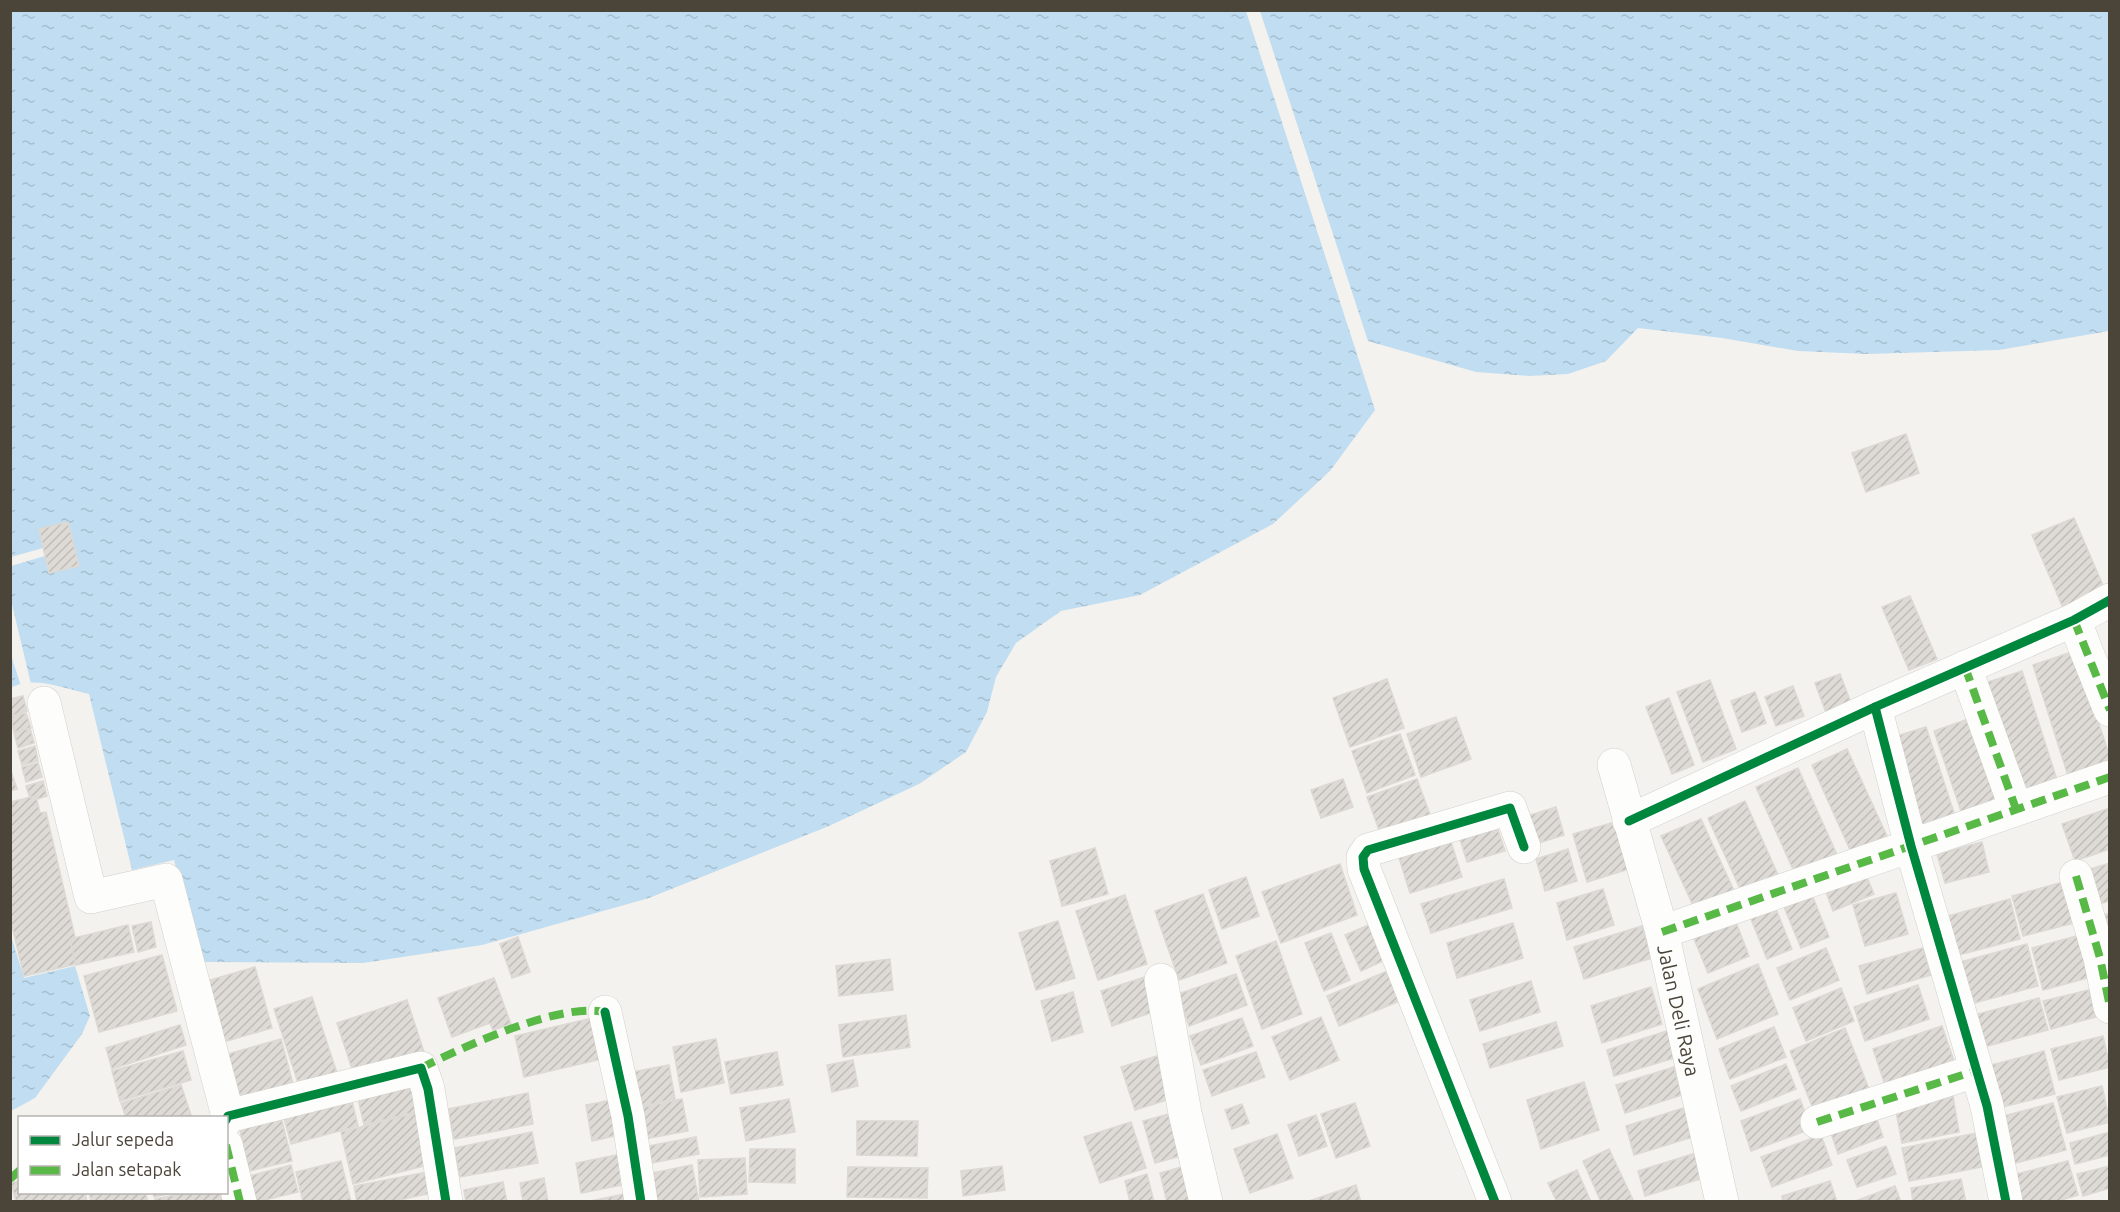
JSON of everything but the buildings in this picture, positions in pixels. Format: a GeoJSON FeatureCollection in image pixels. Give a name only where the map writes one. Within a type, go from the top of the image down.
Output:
{"type":"FeatureCollection","features":[{"type":"Feature","properties":{"kind":"street"},"geometry":{"type":"LineString","coordinates":[[1629,821],[1875,707],[2074,620],[2109,600]]}},
{"type":"Feature","properties":{"kind":"street"},"geometry":{"type":"LineString","coordinates":[[2074,620],[2109,710]]}},
{"type":"Feature","properties":{"kind":"street"},"geometry":{"type":"LineString","coordinates":[[1965,667],[2016,809]]}},
{"type":"Feature","properties":{"kind":"street"},"geometry":{"type":"LineString","coordinates":[[44,703],[91,897],[152,883],[224,1116]]}},
{"type":"Feature","properties":{"kind":"street"},"geometry":{"type":"LineString","coordinates":[[1875,707],[1911,846],[1987,1106],[2006,1202]]}},
{"type":"Feature","properties":{"kind":"street","name":"Jalan Deli Raya"},"geometry":{"type":"LineString","coordinates":[[1614,765],[1662,932],[1722,1202]]}},
{"type":"Feature","properties":{"kind":"street"},"geometry":{"type":"LineString","coordinates":[[1662,932],[2109,777]]}},
{"type":"Feature","properties":{"kind":"street"},"geometry":{"type":"LineString","coordinates":[[1496,1202],[1363,865],[1363,857],[1368,850],[1510,808],[1524,847]]}},
{"type":"Feature","properties":{"kind":"street"},"geometry":{"type":"LineString","coordinates":[[2076,876],[2100,958],[2109,1007]]}},
{"type":"Feature","properties":{"kind":"street"},"geometry":{"type":"LineString","coordinates":[[1161,980],[1185,1113],[1206,1202]]}},
{"type":"Feature","properties":{"kind":"street"},"geometry":{"type":"LineString","coordinates":[[605,1012],[628,1116],[641,1202]]}},
{"type":"Feature","properties":{"kind":"street"},"geometry":{"type":"LineString","coordinates":[[228,1127],[421,1068],[428,1089],[446,1202]]}},
{"type":"Feature","properties":{"kind":"street"},"geometry":{"type":"LineString","coordinates":[[1817,1122],[1975,1071]]}},
{"type":"Feature","properties":{"kind":"street"},"geometry":{"type":"LineString","coordinates":[[228,1133],[240,1202]]}},
{"type":"Feature","properties":{"kind":"water"},"geometry":{"type":"Polygon","coordinates":[[[11,11],[1246,11],[1375,410],[1330,471],[1273,524],[1140,595],[1061,611],[1016,643],[996,677],[987,712],[966,752],[919,784],[829,826],[649,898],[482,945],[363,963],[200,962],[174,860],[132,870],[89,694],[39,683],[19,684],[11,688],[11,11]]]}},
{"type":"Feature","properties":{"kind":"water"},"geometry":{"type":"Polygon","coordinates":[[[1260,11],[2109,11],[2109,331],[1999,350],[1867,354],[1798,351],[1722,338],[1638,328],[1606,361],[1568,374],[1529,376],[1476,372],[1368,341],[1260,11]]]}},
{"type":"Feature","properties":{"kind":"water"},"geometry":{"type":"Polygon","coordinates":[[[10,932],[24,978],[75,966],[90,1016],[82,1034],[35,1098],[11,1111],[10,932]]]}},
{"type":"Feature","properties":{"kind":"pier"},"geometry":{"type":"Polygon","coordinates":[[[43,548],[45,556],[11,566],[11,557],[43,548]]]}},
{"type":"Feature","properties":{"kind":"pier"},"geometry":{"type":"Polygon","coordinates":[[[11,600],[31,684],[21,686],[11,655],[11,600]]]}},
{"type":"Feature","properties":{"kind":"marked path"},"geometry":{"type":"LineString","coordinates":[[2074,620],[2110,710]]}},
{"type":"Feature","properties":{"kind":"marked path"},"geometry":{"type":"LineString","coordinates":[[1965,667],[2016,809]]}},
{"type":"Feature","properties":{"kind":"marked path"},"geometry":{"type":"LineString","coordinates":[[1662,932],[2110,777]]}},
{"type":"Feature","properties":{"kind":"marked path"},"geometry":{"type":"LineString","coordinates":[[2076,876],[2100,958],[2110,1007]]}},
{"type":"Feature","properties":{"kind":"marked path"},"geometry":{"type":"LineString","coordinates":[[421,1068],[486,1038],[538,1020],[586,1011],[605,1012],[606,1016]]}},
{"type":"Feature","properties":{"kind":"marked path"},"geometry":{"type":"LineString","coordinates":[[1817,1122],[1975,1071]]}},
{"type":"Feature","properties":{"kind":"marked path"},"geometry":{"type":"LineString","coordinates":[[228,1153],[240,1202]]}},
{"type":"Feature","properties":{"kind":"marked path"},"geometry":{"type":"LineString","coordinates":[[10,1179],[18,1172]]}},
{"type":"Feature","properties":{"kind":"cycle path"},"geometry":{"type":"LineString","coordinates":[[1629,821],[1875,707],[2074,620],[2110,600]]}},
{"type":"Feature","properties":{"kind":"cycle path"},"geometry":{"type":"LineString","coordinates":[[1875,707],[1911,846],[1987,1106],[2006,1202]]}},
{"type":"Feature","properties":{"kind":"cycle path"},"geometry":{"type":"LineString","coordinates":[[1495,1202],[1364,869],[1363,857],[1368,850],[1510,808],[1524,847]]}},
{"type":"Feature","properties":{"kind":"cycle path"},"geometry":{"type":"LineString","coordinates":[[605,1012],[628,1116],[641,1202]]}},
{"type":"Feature","properties":{"kind":"cycle path"},"geometry":{"type":"LineString","coordinates":[[228,1116],[421,1068],[428,1089],[446,1202]]}}]}
